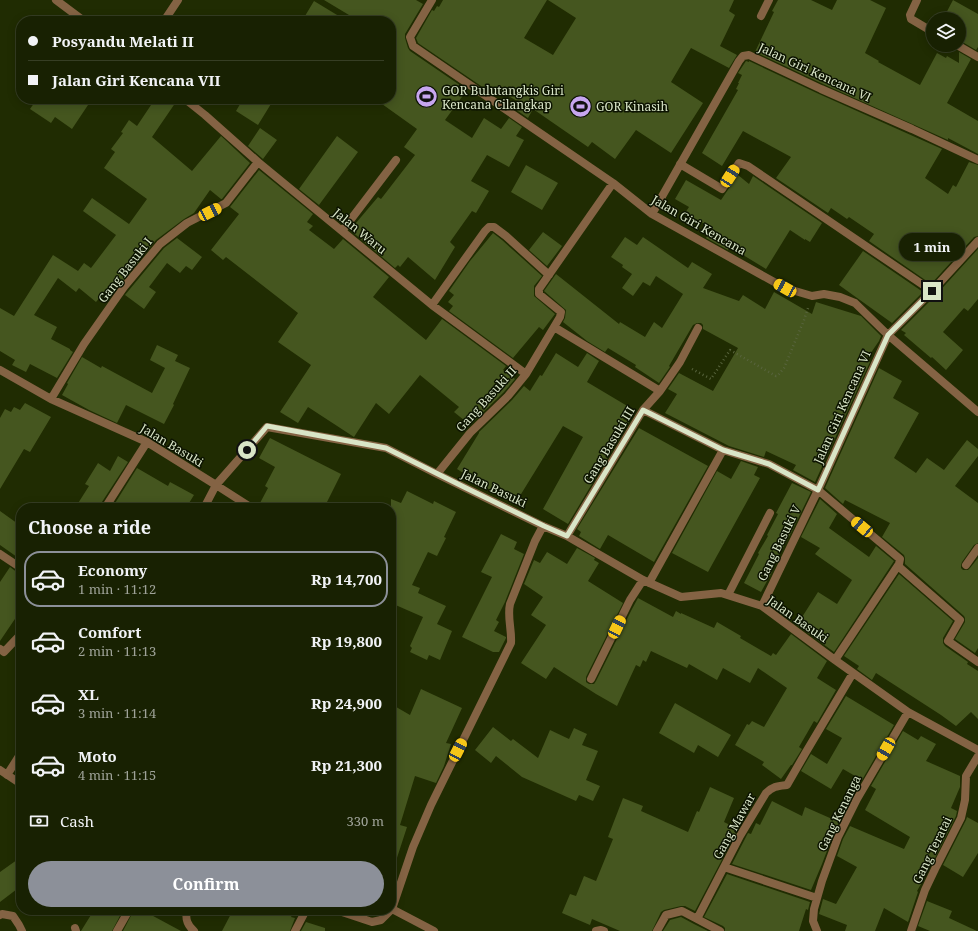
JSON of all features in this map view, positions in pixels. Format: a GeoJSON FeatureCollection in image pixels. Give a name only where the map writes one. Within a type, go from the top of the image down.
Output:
{"type":"FeatureCollection","features":[{"type":"Feature","properties":{"kind":"street"},"geometry":{"type":"LineString","coordinates":[[56,0],[77,16]]}},
{"type":"Feature","properties":{"kind":"street"},"geometry":{"type":"LineString","coordinates":[[167,16],[178,0]]}},
{"type":"Feature","properties":{"kind":"street","name":"Jalan Giri Kencana"},"geometry":{"type":"LineString","coordinates":[[432,0],[410,37],[413,46],[613,183],[652,214],[785,288],[812,296],[824,294],[840,297],[855,303],[888,335],[978,412]]}},
{"type":"Feature","properties":{"kind":"street"},"geometry":{"type":"LineString","coordinates":[[761,16],[769,0]]}},
{"type":"Feature","properties":{"kind":"street"},"geometry":{"type":"LineString","coordinates":[[917,0],[910,15],[911,19],[926,28]]}},
{"type":"Feature","properties":{"kind":"street"},"geometry":{"type":"LineString","coordinates":[[966,50],[978,57]]}},
{"type":"Feature","properties":{"kind":"street","name":"Jalan Giri Kencana VI"},"geometry":{"type":"LineString","coordinates":[[652,214],[739,61],[743,56],[749,55],[820,89],[912,129],[978,160]]}},
{"type":"Feature","properties":{"kind":"street","name":"Jalan Waru"},"geometry":{"type":"LineString","coordinates":[[191,104],[258,162],[432,306],[526,374]]}},
{"type":"Feature","properties":{"kind":"street"},"geometry":{"type":"LineString","coordinates":[[342,232],[396,160]]}},
{"type":"Feature","properties":{"kind":"street","name":"Gang Basuki I"},"geometry":{"type":"LineString","coordinates":[[51,399],[84,344],[124,287],[160,244],[187,224],[226,203],[258,162]]}},
{"type":"Feature","properties":{"kind":"street"},"geometry":{"type":"LineString","coordinates":[[680,164],[722,189],[739,163],[748,166],[932,291]]}},
{"type":"Feature","properties":{"kind":"street"},"geometry":{"type":"LineString","coordinates":[[432,306],[489,227],[494,227],[506,236],[549,275],[613,183]]}},
{"type":"Feature","properties":{"kind":"street"},"geometry":{"type":"LineString","coordinates":[[888,335],[932,291],[978,241]]}},
{"type":"Feature","properties":{"kind":"street","name":"Gang Basuki II"},"geometry":{"type":"LineString","coordinates":[[437,474],[470,433],[508,396],[526,374],[560,317],[561,312],[539,294],[539,289],[549,275]]}},
{"type":"Feature","properties":{"kind":"street"},"geometry":{"type":"LineString","coordinates":[[554,327],[660,391]]}},
{"type":"Feature","properties":{"kind":"street","name":"Gang Basuki III"},"geometry":{"type":"LineString","coordinates":[[567,536],[643,410],[660,391],[680,362],[698,328]]}},
{"type":"Feature","properties":{"kind":"street","name":"Jalan Giri Kencana VI"},"geometry":{"type":"LineString","coordinates":[[818,490],[888,335]]}},
{"type":"Feature","properties":{"kind":"street","name":"Jalan Basuki"},"geometry":{"type":"LineString","coordinates":[[0,370],[51,399],[147,442],[216,486],[267,426],[386,448],[567,536],[646,581],[681,597],[721,593],[762,606],[908,712],[978,750]]}},
{"type":"Feature","properties":{"kind":"street"},"geometry":{"type":"LineString","coordinates":[[643,410],[723,450],[769,464],[818,490],[900,559],[898,566],[835,660]]}},
{"type":"Feature","properties":{"kind":"street"},"geometry":{"type":"LineString","coordinates":[[108,503],[147,442]]}},
{"type":"Feature","properties":{"kind":"street"},"geometry":{"type":"LineString","coordinates":[[591,680],[630,600],[646,581],[723,450]]}},
{"type":"Feature","properties":{"kind":"street"},"geometry":{"type":"LineString","coordinates":[[207,503],[216,486],[244,503]]}},
{"type":"Feature","properties":{"kind":"street","name":"Gang Basuki V"},"geometry":{"type":"LineString","coordinates":[[762,606],[818,490]]}},
{"type":"Feature","properties":{"kind":"street"},"geometry":{"type":"LineString","coordinates":[[728,595],[770,513]]}},
{"type":"Feature","properties":{"kind":"street"},"geometry":{"type":"LineString","coordinates":[[396,897],[413,847],[431,805],[511,643],[510,604],[535,541],[544,526]]}},
{"type":"Feature","properties":{"kind":"street"},"geometry":{"type":"LineString","coordinates":[[966,565],[978,548]]}},
{"type":"Feature","properties":{"kind":"street"},"geometry":{"type":"LineString","coordinates":[[0,554],[16,565]]}},
{"type":"Feature","properties":{"kind":"street"},"geometry":{"type":"LineString","coordinates":[[898,566],[960,620],[948,641],[978,662]]}},
{"type":"Feature","properties":{"kind":"street"},"geometry":{"type":"LineString","coordinates":[[0,650],[4,652],[16,639]]}},
{"type":"Feature","properties":{"kind":"street","name":"Gang Mawar"},"geometry":{"type":"LineString","coordinates":[[697,919],[740,836],[766,793],[771,788],[787,785],[853,673]]}},
{"type":"Feature","properties":{"kind":"street","name":"Gang Kenanga"},"geometry":{"type":"LineString","coordinates":[[817,931],[813,921],[814,909],[822,881],[838,837],[857,799],[908,712]]}},
{"type":"Feature","properties":{"kind":"street","name":"Gang Teratai"},"geometry":{"type":"LineString","coordinates":[[911,931],[925,890],[961,818],[966,776],[978,756]]}},
{"type":"Feature","properties":{"kind":"street"},"geometry":{"type":"LineString","coordinates":[[7,775],[16,761]]}},
{"type":"Feature","properties":{"kind":"street"},"geometry":{"type":"LineString","coordinates":[[0,770],[16,781]]}},
{"type":"Feature","properties":{"kind":"street"},"geometry":{"type":"LineString","coordinates":[[724,868],[817,898]]}},
{"type":"Feature","properties":{"kind":"street"},"geometry":{"type":"LineString","coordinates":[[396,911],[434,931]]}},
{"type":"Feature","properties":{"kind":"street"},"geometry":{"type":"LineString","coordinates":[[657,931],[666,915],[682,911],[720,931]]}},
{"type":"Feature","properties":{"kind":"street"},"geometry":{"type":"LineString","coordinates":[[0,915],[13,916],[20,928]]}},
{"type":"Feature","properties":{"kind":"street"},"geometry":{"type":"LineString","coordinates":[[117,931],[126,915]]}},
{"type":"Feature","properties":{"kind":"street"},"geometry":{"type":"LineString","coordinates":[[186,915],[188,926],[194,931]]}},
{"type":"Feature","properties":{"kind":"street"},"geometry":{"type":"LineString","coordinates":[[295,931],[303,915]]}},
{"type":"Feature","properties":{"kind":"street"},"geometry":{"type":"LineString","coordinates":[[351,915],[372,922],[381,920],[386,915]]}},
{"type":"Feature","properties":{"kind":"street"},"geometry":{"type":"LineString","coordinates":[[596,931],[604,931]]}},
{"type":"Feature","properties":{"kind":"path"},"geometry":{"type":"LineString","coordinates":[[680,362],[711,378],[730,350],[776,376],[784,368],[804,320],[812,296]]}},
{"type":"Feature","properties":{"kind":"building"},"geometry":{"type":"Polygon","coordinates":[[[324,0],[416,0],[423,4],[405,34],[408,48],[410,51],[467,90],[445,120],[472,138],[484,118],[501,129],[509,118],[522,127],[516,136],[524,140],[509,167],[487,155],[471,181],[489,191],[476,213],[472,211],[450,242],[455,247],[435,280],[408,257],[400,267],[398,265],[395,268],[350,230],[378,197],[381,199],[415,155],[404,147],[417,129],[382,104],[396,104],[396,16],[351,16],[324,0]]]}},
{"type":"Feature","properties":{"kind":"building"},"geometry":{"type":"Polygon","coordinates":[[[443,0],[547,0],[524,38],[553,55],[576,18],[548,0],[734,0],[729,11],[735,15],[720,46],[737,55],[729,68],[691,48],[671,82],[703,103],[671,153],[636,130],[615,159],[592,142],[588,147],[533,109],[528,118],[515,109],[519,102],[487,84],[484,88],[418,43],[416,38],[432,10],[434,11],[437,6],[439,7],[443,0]]]}},
{"type":"Feature","properties":{"kind":"building"},"geometry":{"type":"Polygon","coordinates":[[[778,0],[811,0],[832,10],[837,0],[870,0],[886,8],[865,53],[879,61],[878,62],[920,85],[937,53],[946,58],[947,56],[959,63],[959,52],[971,59],[947,103],[978,121],[978,154],[948,138],[948,140],[755,52],[774,12],[772,11],[778,0]]]}},
{"type":"Feature","properties":{"kind":"building"},"geometry":{"type":"Polygon","coordinates":[[[953,0],[978,14],[978,47],[976,50],[966,44],[966,12],[947,12],[953,0]]]}},
{"type":"Feature","properties":{"kind":"building"},"geometry":{"type":"Polygon","coordinates":[[[314,1],[339,16],[305,16],[314,1]]]}},
{"type":"Feature","properties":{"kind":"building"},"geometry":{"type":"Polygon","coordinates":[[[746,61],[749,61],[942,149],[925,178],[948,194],[953,185],[956,187],[969,162],[978,165],[978,236],[974,237],[931,284],[869,241],[874,234],[849,217],[847,219],[831,208],[828,213],[776,178],[791,157],[743,131],[722,166],[702,153],[738,90],[736,89],[742,75],[738,73],[746,61]]]}},
{"type":"Feature","properties":{"kind":"building"},"geometry":{"type":"Polygon","coordinates":[[[34,104],[89,104],[72,129],[55,117],[51,123],[30,109],[34,104]]]}},
{"type":"Feature","properties":{"kind":"building"},"geometry":{"type":"Polygon","coordinates":[[[152,104],[175,104],[152,137],[192,171],[221,136],[250,163],[222,199],[210,190],[194,213],[156,240],[117,288],[111,284],[96,302],[79,288],[76,292],[58,278],[34,315],[57,327],[51,339],[73,352],[57,378],[30,364],[26,372],[12,365],[15,360],[0,351],[0,308],[14,316],[53,255],[78,271],[84,263],[91,268],[116,235],[83,211],[92,198],[129,224],[147,199],[104,168],[115,152],[111,149],[123,133],[121,132],[129,120],[137,126],[152,104]]]}},
{"type":"Feature","properties":{"kind":"building"},"geometry":{"type":"Polygon","coordinates":[[[240,104],[271,104],[258,125],[236,111],[240,104]]]}},
{"type":"Feature","properties":{"kind":"building"},"geometry":{"type":"Polygon","coordinates":[[[260,128],[277,140],[263,159],[248,146],[260,128]]]}},
{"type":"Feature","properties":{"kind":"building"},"geometry":{"type":"Polygon","coordinates":[[[337,136],[358,152],[319,205],[299,189],[337,136]]]}},
{"type":"Feature","properties":{"kind":"building"},"geometry":{"type":"Polygon","coordinates":[[[526,165],[558,183],[542,210],[511,192],[526,165]]]}},
{"type":"Feature","properties":{"kind":"building"},"geometry":{"type":"Polygon","coordinates":[[[259,170],[313,214],[307,222],[313,226],[309,230],[334,249],[343,239],[389,277],[373,297],[426,340],[442,319],[506,366],[503,370],[515,379],[504,392],[470,425],[454,412],[459,407],[420,375],[389,414],[376,403],[354,437],[308,407],[298,423],[280,412],[311,365],[278,342],[298,313],[226,257],[223,260],[211,250],[239,214],[230,207],[259,170]]]}},
{"type":"Feature","properties":{"kind":"building"},"geometry":{"type":"Polygon","coordinates":[[[738,175],[749,184],[753,176],[822,223],[810,242],[790,230],[766,269],[730,247],[728,250],[706,238],[712,228],[685,213],[689,207],[675,199],[686,180],[721,200],[738,175]]]}},
{"type":"Feature","properties":{"kind":"building"},"geometry":{"type":"Polygon","coordinates":[[[543,232],[562,246],[547,266],[529,250],[543,232]]]}},
{"type":"Feature","properties":{"kind":"building"},"geometry":{"type":"Polygon","coordinates":[[[493,233],[542,276],[534,286],[534,296],[555,314],[543,330],[539,327],[513,358],[449,311],[453,306],[448,302],[454,295],[449,291],[470,261],[493,233]]]}},
{"type":"Feature","properties":{"kind":"building"},"geometry":{"type":"Polygon","coordinates":[[[625,237],[637,245],[643,237],[688,268],[692,262],[712,274],[703,288],[739,301],[743,295],[765,309],[774,292],[812,314],[816,302],[861,316],[881,336],[866,360],[870,362],[815,482],[793,470],[796,465],[766,451],[764,457],[729,446],[665,413],[677,394],[668,389],[679,373],[713,391],[738,348],[703,329],[703,325],[701,323],[693,325],[669,366],[670,367],[659,383],[635,367],[636,365],[608,348],[605,352],[587,341],[563,322],[566,310],[544,291],[556,274],[619,324],[620,322],[645,337],[654,322],[662,328],[683,294],[656,276],[650,286],[643,282],[633,296],[622,288],[632,274],[622,267],[623,265],[611,257],[625,237]]]}},
{"type":"Feature","properties":{"kind":"building"},"geometry":{"type":"Polygon","coordinates":[[[177,238],[202,257],[192,270],[186,266],[180,273],[167,263],[149,287],[156,292],[144,309],[125,295],[164,248],[177,238]]]}},
{"type":"Feature","properties":{"kind":"building"},"geometry":{"type":"Polygon","coordinates":[[[978,249],[978,299],[968,311],[964,308],[943,332],[963,350],[946,370],[904,335],[906,333],[901,330],[936,295],[978,249]]]}},
{"type":"Feature","properties":{"kind":"building"},"geometry":{"type":"Polygon","coordinates":[[[863,251],[923,292],[892,323],[839,285],[863,251]]]}},
{"type":"Feature","properties":{"kind":"building"},"geometry":{"type":"Polygon","coordinates":[[[157,345],[178,355],[175,361],[190,368],[164,424],[126,405],[117,423],[62,395],[82,357],[152,393],[165,368],[150,360],[157,345]]]}},
{"type":"Feature","properties":{"kind":"building"},"geometry":{"type":"Polygon","coordinates":[[[556,353],[578,367],[587,353],[599,361],[587,382],[629,407],[623,419],[629,422],[568,524],[543,509],[583,437],[563,426],[518,499],[494,483],[490,490],[457,469],[479,432],[512,400],[524,386],[530,391],[540,375],[542,376],[556,353]]]}},
{"type":"Feature","properties":{"kind":"building"},"geometry":{"type":"Polygon","coordinates":[[[879,368],[902,381],[893,398],[919,413],[894,458],[916,473],[927,458],[944,470],[967,440],[978,449],[978,456],[955,486],[978,503],[978,543],[974,545],[961,565],[963,570],[968,570],[978,558],[978,648],[975,653],[955,639],[965,622],[964,616],[905,564],[904,555],[882,537],[890,523],[845,500],[843,504],[825,488],[879,368]]]}},
{"type":"Feature","properties":{"kind":"building"},"geometry":{"type":"Polygon","coordinates":[[[25,403],[51,417],[30,452],[24,449],[0,489],[0,418],[5,409],[11,412],[14,407],[20,410],[25,403]]]}},
{"type":"Feature","properties":{"kind":"building"},"geometry":{"type":"Polygon","coordinates":[[[639,428],[708,466],[654,562],[608,535],[600,549],[579,536],[581,532],[577,529],[639,428]]]}},
{"type":"Feature","properties":{"kind":"building"},"geometry":{"type":"Polygon","coordinates":[[[270,438],[341,474],[326,503],[260,503],[268,488],[265,486],[275,467],[259,458],[270,438]]]}},
{"type":"Feature","properties":{"kind":"building"},"geometry":{"type":"Polygon","coordinates":[[[118,456],[128,462],[101,503],[78,503],[89,486],[85,484],[98,463],[110,471],[118,456]]]}},
{"type":"Feature","properties":{"kind":"building"},"geometry":{"type":"Polygon","coordinates":[[[741,461],[758,467],[754,475],[760,478],[708,572],[672,553],[717,471],[731,479],[741,461]]]}},
{"type":"Feature","properties":{"kind":"building"},"geometry":{"type":"Polygon","coordinates":[[[137,468],[168,486],[170,482],[194,495],[189,503],[115,503],[137,468]]]}},
{"type":"Feature","properties":{"kind":"building"},"geometry":{"type":"Polygon","coordinates":[[[792,483],[811,492],[770,571],[772,572],[761,592],[744,583],[768,536],[767,535],[778,514],[776,513],[792,483]]]}},
{"type":"Feature","properties":{"kind":"building"},"geometry":{"type":"Polygon","coordinates":[[[407,491],[433,504],[434,501],[456,512],[437,556],[428,552],[412,585],[420,588],[418,593],[446,606],[437,624],[452,631],[440,660],[429,655],[427,660],[410,652],[412,648],[410,646],[423,617],[396,605],[396,503],[391,503],[391,499],[401,503],[407,491]]]}},
{"type":"Feature","properties":{"kind":"building"},"geometry":{"type":"Polygon","coordinates":[[[820,499],[837,514],[829,528],[869,557],[876,546],[894,561],[834,652],[797,625],[818,592],[837,604],[852,580],[815,554],[820,548],[801,537],[820,499]]]}},
{"type":"Feature","properties":{"kind":"building"},"geometry":{"type":"Polygon","coordinates":[[[0,511],[16,522],[16,556],[0,545],[0,511]]]}},
{"type":"Feature","properties":{"kind":"building"},"geometry":{"type":"Polygon","coordinates":[[[501,534],[517,542],[514,549],[524,554],[505,602],[496,620],[499,622],[494,631],[506,638],[499,652],[493,652],[462,637],[492,577],[481,572],[501,534]]]}},
{"type":"Feature","properties":{"kind":"building"},"geometry":{"type":"Polygon","coordinates":[[[577,548],[595,558],[594,560],[599,563],[588,581],[623,603],[586,677],[586,682],[589,684],[594,684],[596,681],[638,598],[673,617],[676,611],[714,628],[717,622],[741,636],[740,638],[771,656],[773,653],[776,655],[791,634],[827,661],[817,678],[836,690],[817,723],[814,721],[799,747],[802,749],[781,779],[762,765],[764,762],[735,745],[747,724],[749,725],[752,721],[764,727],[787,688],[758,668],[750,683],[723,668],[717,680],[689,664],[687,668],[651,651],[646,662],[643,660],[640,667],[636,665],[617,706],[554,667],[546,679],[521,663],[546,625],[531,615],[543,597],[524,584],[534,560],[540,563],[547,552],[567,564],[577,548]]]}},
{"type":"Feature","properties":{"kind":"building"},"geometry":{"type":"Polygon","coordinates":[[[10,567],[16,572],[16,617],[0,641],[0,582],[10,567]]]}},
{"type":"Feature","properties":{"kind":"building"},"geometry":{"type":"Polygon","coordinates":[[[899,574],[953,621],[943,638],[943,643],[968,662],[967,664],[978,671],[978,719],[971,712],[956,726],[876,673],[872,680],[857,669],[859,666],[844,656],[899,574]]]}},
{"type":"Feature","properties":{"kind":"building"},"geometry":{"type":"Polygon","coordinates":[[[421,689],[462,708],[446,743],[451,744],[444,766],[436,783],[415,776],[400,825],[407,827],[396,861],[396,707],[410,715],[421,689]]]}},
{"type":"Feature","properties":{"kind":"building"},"geometry":{"type":"Polygon","coordinates":[[[846,696],[894,725],[862,780],[843,769],[831,789],[801,771],[811,754],[827,764],[842,738],[826,729],[846,696]]]}},
{"type":"Feature","properties":{"kind":"building"},"geometry":{"type":"Polygon","coordinates":[[[675,703],[731,735],[718,757],[698,745],[694,753],[659,733],[675,703]]]}},
{"type":"Feature","properties":{"kind":"building"},"geometry":{"type":"Polygon","coordinates":[[[493,727],[511,741],[513,739],[538,758],[550,730],[569,739],[574,728],[587,734],[582,745],[598,751],[586,780],[600,786],[593,801],[579,795],[576,801],[522,777],[496,756],[491,763],[475,750],[493,727]]]}},
{"type":"Feature","properties":{"kind":"building"},"geometry":{"type":"Polygon","coordinates":[[[903,731],[918,740],[921,736],[936,744],[926,761],[960,776],[960,787],[951,808],[957,811],[956,816],[934,860],[932,859],[918,883],[921,884],[917,891],[918,892],[908,922],[884,908],[875,931],[845,931],[847,925],[819,914],[823,899],[836,904],[857,867],[837,856],[843,839],[850,826],[904,849],[910,837],[865,810],[876,789],[871,786],[903,731]]]}},
{"type":"Feature","properties":{"kind":"building"},"geometry":{"type":"Polygon","coordinates":[[[710,787],[734,798],[724,822],[738,829],[695,911],[685,906],[664,910],[661,912],[652,931],[620,931],[592,919],[590,925],[562,913],[570,894],[576,896],[584,876],[596,881],[613,839],[608,837],[623,798],[643,806],[641,811],[688,832],[710,787]]]}},
{"type":"Feature","properties":{"kind":"building"},"geometry":{"type":"Polygon","coordinates":[[[772,801],[802,816],[805,807],[839,822],[811,890],[732,864],[748,833],[751,834],[756,823],[760,825],[772,801]]]}},
{"type":"Feature","properties":{"kind":"building"},"geometry":{"type":"Polygon","coordinates":[[[967,817],[978,823],[978,853],[963,877],[943,865],[967,817]]]}},
{"type":"Feature","properties":{"kind":"building"},"geometry":{"type":"Polygon","coordinates":[[[16,861],[16,890],[0,902],[0,872],[16,861]]]}},
{"type":"Feature","properties":{"kind":"building"},"geometry":{"type":"Polygon","coordinates":[[[727,874],[810,902],[808,910],[806,909],[799,931],[725,931],[723,926],[704,917],[727,874]]]}},
{"type":"Feature","properties":{"kind":"building"},"geometry":{"type":"Polygon","coordinates":[[[927,901],[952,911],[949,918],[977,931],[930,931],[918,926],[927,901]]]}},
{"type":"Feature","properties":{"kind":"building"},"geometry":{"type":"Polygon","coordinates":[[[91,915],[120,915],[112,931],[81,931],[91,915]]]}},
{"type":"Feature","properties":{"kind":"building"},"geometry":{"type":"Polygon","coordinates":[[[131,915],[151,915],[181,931],[123,931],[131,915]]]}},
{"type":"Feature","properties":{"kind":"building"},"geometry":{"type":"Polygon","coordinates":[[[230,915],[292,915],[291,917],[295,918],[290,931],[222,931],[230,915]]]}},
{"type":"Feature","properties":{"kind":"building"},"geometry":{"type":"Polygon","coordinates":[[[681,917],[708,931],[663,931],[670,920],[681,917]]]}},
{"type":"Feature","properties":{"kind":"building"},"geometry":{"type":"Polygon","coordinates":[[[306,922],[325,928],[325,931],[301,931],[306,922]]]}},
{"type":"Feature","properties":{"kind":"place","name":"GOR Bulutangkis Giri Kencana Cilangkap"},"geometry":{"type":"Point","coordinates":[426,97]}},
{"type":"Feature","properties":{"kind":"place","name":"GOR Kinasih"},"geometry":{"type":"Point","coordinates":[581,106]}},
{"type":"Feature","properties":{"kind":"route"},"geometry":{"type":"LineString","coordinates":[[247,450],[267,426],[386,448],[567,536],[643,410],[723,450],[769,464],[818,490],[888,335],[932,291]]}}]}
